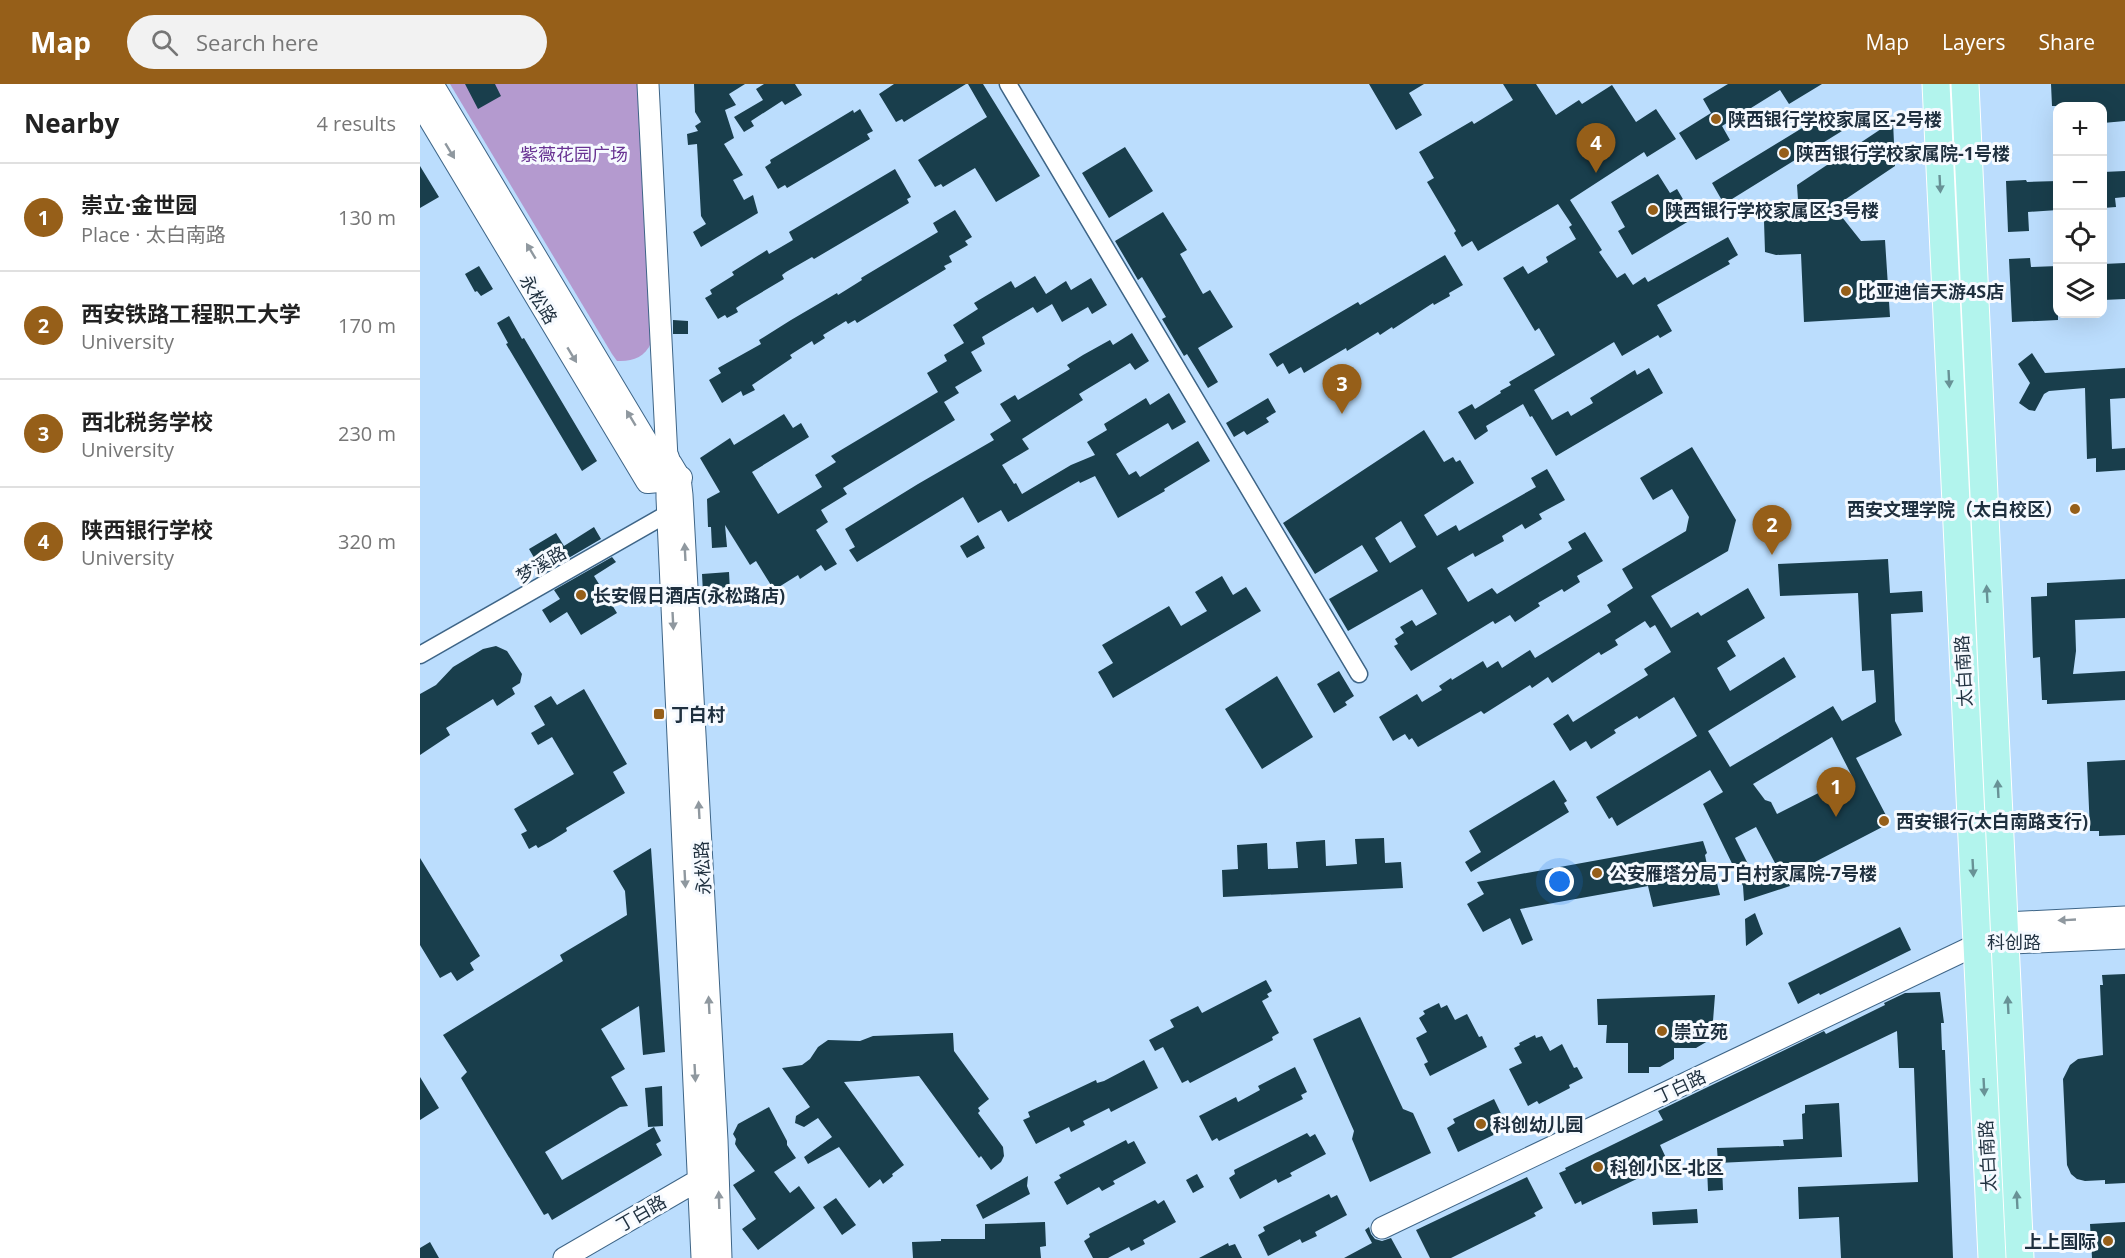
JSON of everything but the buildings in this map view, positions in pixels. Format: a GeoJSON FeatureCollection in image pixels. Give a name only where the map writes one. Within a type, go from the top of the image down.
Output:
{"type":"FeatureCollection","features":[{"type":"Feature","properties":{"kind":"main road","name":"永松路"},"geometry":{"type":"LineString","coordinates":[[420,101],[648,481],[671,472],[655,458],[431,84]]}},
{"type":"Feature","properties":{"kind":"main road","name":"太白南路"},"geometry":{"type":"LineString","coordinates":[[1936,84],[1992,1258]]}},
{"type":"Feature","properties":{"kind":"main road","name":"太白南路"},"geometry":{"type":"LineString","coordinates":[[1965,84],[1984,542],[2006,934],[2020,1258]]}},
{"type":"Feature","properties":{"kind":"street"},"geometry":{"type":"LineString","coordinates":[[648,84],[671,472]]}},
{"type":"Feature","properties":{"kind":"street"},"geometry":{"type":"LineString","coordinates":[[1008,84],[1359,674]]}},
{"type":"Feature","properties":{"kind":"street","name":"永松路"},"geometry":{"type":"LineString","coordinates":[[671,472],[709,1174],[721,1258]]}},
{"type":"Feature","properties":{"kind":"street","name":"梦溪路"},"geometry":{"type":"LineString","coordinates":[[420,655],[675,513]]}},
{"type":"Feature","properties":{"kind":"street","name":"科创路"},"geometry":{"type":"LineString","coordinates":[[1978,944],[2006,934],[2125,917]]}},
{"type":"Feature","properties":{"kind":"street","name":"科创路"},"geometry":{"type":"LineString","coordinates":[[2006,934],[2125,938]]}},
{"type":"Feature","properties":{"kind":"street","name":"丁白路"},"geometry":{"type":"LineString","coordinates":[[1382,1228],[1978,944]]}},
{"type":"Feature","properties":{"kind":"street","name":"永松路"},"geometry":{"type":"LineString","coordinates":[[702,1258],[709,1174]]}},
{"type":"Feature","properties":{"kind":"street","name":"丁白路"},"geometry":{"type":"LineString","coordinates":[[564,1258],[709,1174]]}},
{"type":"Feature","properties":{"kind":"green space","name":"紫薇花园广场"},"geometry":{"type":"Polygon","coordinates":[[[450,84],[640,84],[651,343],[642,355],[628,361],[617,361],[612,354],[450,84]]]}},
{"type":"Feature","properties":{"kind":"place","name":"陕西银行学校家属区-2号楼"},"geometry":{"type":"Point","coordinates":[1716,119]}},
{"type":"Feature","properties":{"kind":"place","name":"陕西银行学校家属院-1号楼"},"geometry":{"type":"Point","coordinates":[1784,153]}},
{"type":"Feature","properties":{"kind":"place","name":"陕西银行学校"},"geometry":{"type":"Point","coordinates":[1596,173]}},
{"type":"Feature","properties":{"kind":"place","name":"陕西银行学校家属区-3号楼"},"geometry":{"type":"Point","coordinates":[1653,210]}},
{"type":"Feature","properties":{"kind":"place","name":"比亚迪信天游4S店"},"geometry":{"type":"Point","coordinates":[1846,291]}},
{"type":"Feature","properties":{"kind":"place","name":"西北税务学校"},"geometry":{"type":"Point","coordinates":[1342,414]}},
{"type":"Feature","properties":{"kind":"place","name":"西安文理学院（太白校区）"},"geometry":{"type":"Point","coordinates":[2075,509]}},
{"type":"Feature","properties":{"kind":"place","name":"西安铁路工程职工大学"},"geometry":{"type":"Point","coordinates":[1772,555]}},
{"type":"Feature","properties":{"kind":"place","name":"长安假日酒店(永松路店)"},"geometry":{"type":"Point","coordinates":[581,595]}},
{"type":"Feature","properties":{"kind":"place","name":"丁白村"},"geometry":{"type":"Point","coordinates":[659,714]}},
{"type":"Feature","properties":{"kind":"place","name":"崇立·金世园"},"geometry":{"type":"Point","coordinates":[1836,817]}},
{"type":"Feature","properties":{"kind":"place","name":"西安银行(太白南路支行)"},"geometry":{"type":"Point","coordinates":[1884,821]}},
{"type":"Feature","properties":{"kind":"place","name":"公安雁塔分局丁白村家属院-7号楼"},"geometry":{"type":"Point","coordinates":[1597,873]}},
{"type":"Feature","properties":{"kind":"place","name":"崇立苑"},"geometry":{"type":"Point","coordinates":[1662,1031]}},
{"type":"Feature","properties":{"kind":"place","name":"科创幼儿园"},"geometry":{"type":"Point","coordinates":[1481,1124]}},
{"type":"Feature","properties":{"kind":"place","name":"科创小区-北区"},"geometry":{"type":"Point","coordinates":[1598,1167]}},
{"type":"Feature","properties":{"kind":"place","name":"上上国际"},"geometry":{"type":"Point","coordinates":[2108,1241]}}]}
